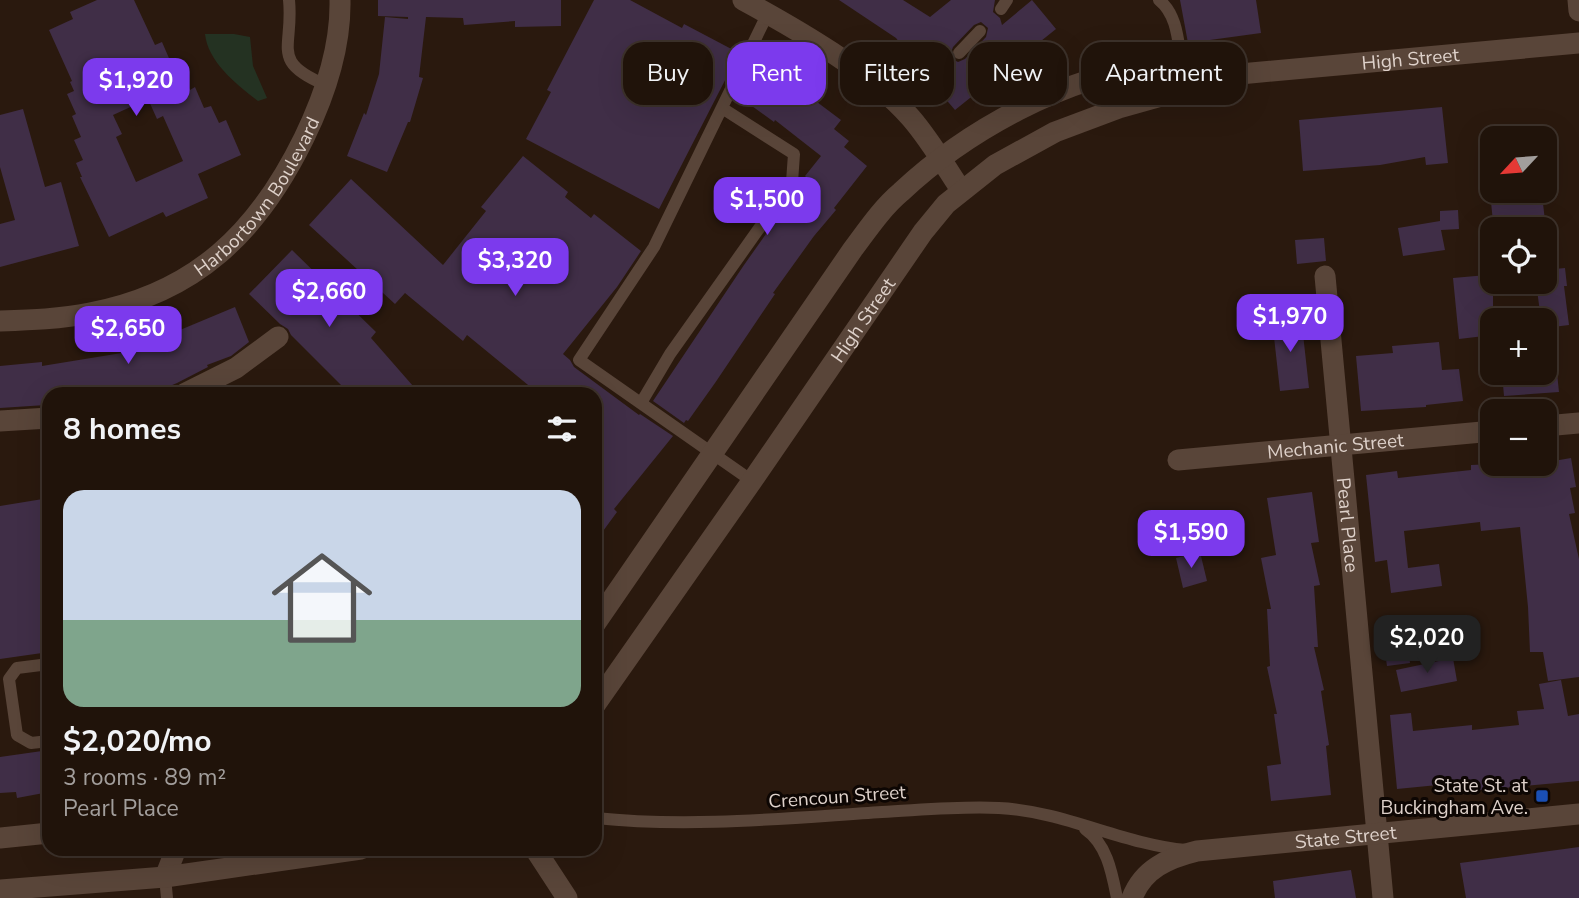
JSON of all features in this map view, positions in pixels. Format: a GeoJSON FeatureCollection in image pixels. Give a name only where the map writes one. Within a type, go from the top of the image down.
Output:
{"type":"FeatureCollection","features":[{"type":"Feature","properties":{"kind":"street","name":"Harbortown Boulevard"},"geometry":{"type":"LineString","coordinates":[[0,321],[88,314],[147,297],[201,268],[243,232],[277,189],[307,132],[326,85],[338,39],[340,0]]}},
{"type":"Feature","properties":{"kind":"street"},"geometry":{"type":"LineString","coordinates":[[743,0],[832,53],[901,108],[924,134],[961,190]]}},
{"type":"Feature","properties":{"kind":"street"},"geometry":{"type":"LineString","coordinates":[[1578,0],[1579,11]]}},
{"type":"Feature","properties":{"kind":"street","name":"High Street"},"geometry":{"type":"LineString","coordinates":[[1246,73],[1579,43]]}},
{"type":"Feature","properties":{"kind":"street","name":"High Street"},"geometry":{"type":"LineString","coordinates":[[602,615],[867,230],[899,193],[940,159],[1018,111],[1081,85]]}},
{"type":"Feature","properties":{"kind":"street","name":"High Street"},"geometry":{"type":"LineString","coordinates":[[602,695],[939,211],[961,190],[1014,153],[1077,122],[1135,105]]}},
{"type":"Feature","properties":{"kind":"street","name":"Pearl Place"},"geometry":{"type":"LineString","coordinates":[[1325,276],[1383,898]]}},
{"type":"Feature","properties":{"kind":"street"},"geometry":{"type":"LineString","coordinates":[[198,387],[236,368],[278,337]]}},
{"type":"Feature","properties":{"kind":"street"},"geometry":{"type":"LineString","coordinates":[[0,421],[42,418]]}},
{"type":"Feature","properties":{"kind":"street"},"geometry":{"type":"LineString","coordinates":[[1557,425],[1579,423]]}},
{"type":"Feature","properties":{"kind":"street","name":"Mechanic Street"},"geometry":{"type":"LineString","coordinates":[[1178,460],[1480,432]]}},
{"type":"Feature","properties":{"kind":"street","name":"State Street"},"geometry":{"type":"LineString","coordinates":[[1132,898],[1150,871],[1170,859],[1197,851],[1579,814]]}},
{"type":"Feature","properties":{"kind":"street"},"geometry":{"type":"LineString","coordinates":[[0,838],[42,834]]}},
{"type":"Feature","properties":{"kind":"street"},"geometry":{"type":"LineString","coordinates":[[166,887],[174,856]]}},
{"type":"Feature","properties":{"kind":"street"},"geometry":{"type":"LineString","coordinates":[[0,890],[166,887],[322,856]]}},
{"type":"Feature","properties":{"kind":"street"},"geometry":{"type":"LineString","coordinates":[[540,856],[567,898]]}},
{"type":"Feature","properties":{"kind":"lane"},"geometry":{"type":"LineString","coordinates":[[289,0],[286,49],[289,58],[302,74],[326,85]]}},
{"type":"Feature","properties":{"kind":"lane"},"geometry":{"type":"LineString","coordinates":[[1159,0],[1167,6],[1179,42]]}},
{"type":"Feature","properties":{"kind":"lane"},"geometry":{"type":"LineString","coordinates":[[752,481],[579,360],[654,247],[768,13]]}},
{"type":"Feature","properties":{"kind":"lane"},"geometry":{"type":"LineString","coordinates":[[959,53],[980,31]]}},
{"type":"Feature","properties":{"kind":"lane"},"geometry":{"type":"LineString","coordinates":[[901,108],[905,105]]}},
{"type":"Feature","properties":{"kind":"lane"},"geometry":{"type":"LineString","coordinates":[[641,404],[670,354],[793,182],[794,154],[722,108]]}},
{"type":"Feature","properties":{"kind":"lane"},"geometry":{"type":"LineString","coordinates":[[42,665],[17,668],[9,679],[17,735],[31,743],[42,742]]}},
{"type":"Feature","properties":{"kind":"lane","name":"Crencoun Street"},"geometry":{"type":"LineString","coordinates":[[602,818],[687,823],[978,807],[1029,811],[1156,847],[1197,851]]}},
{"type":"Feature","properties":{"kind":"lane"},"geometry":{"type":"LineString","coordinates":[[1079,825],[1089,831],[1107,856],[1118,898]]}},
{"type":"Feature","properties":{"kind":"green space"},"geometry":{"type":"Polygon","coordinates":[[[205,34],[250,37],[253,66],[267,98],[258,101],[224,72],[211,54],[205,34]]]}},
{"type":"Feature","properties":{"kind":"building"},"geometry":{"type":"Polygon","coordinates":[[[97,0],[134,0],[155,45],[162,42],[175,72],[180,69],[190,90],[195,87],[204,108],[211,106],[219,123],[226,120],[241,155],[198,174],[208,198],[166,217],[163,212],[109,237],[80,177],[76,163],[83,160],[74,140],[81,137],[72,116],[76,114],[67,94],[74,91],[70,82],[72,81],[49,30],[73,19],[70,12],[97,0]],[[148,99],[113,115],[122,134],[116,137],[136,182],[183,161],[163,116],[157,119],[148,99]]]}},
{"type":"Feature","properties":{"kind":"building"},"geometry":{"type":"Polygon","coordinates":[[[378,0],[561,0],[561,26],[515,27],[515,21],[464,25],[463,18],[426,17],[419,77],[423,78],[410,122],[387,172],[347,156],[364,113],[366,115],[379,74],[385,17],[408,19],[378,16],[378,0]]]}},
{"type":"Feature","properties":{"kind":"building"},"geometry":{"type":"Polygon","coordinates":[[[594,0],[630,0],[682,28],[684,24],[727,47],[727,76],[713,104],[713,42],[623,42],[623,105],[712,105],[659,209],[526,139],[551,92],[547,90],[594,0]]]}},
{"type":"Feature","properties":{"kind":"building"},"geometry":{"type":"Polygon","coordinates":[[[839,0],[903,0],[930,17],[951,0],[995,0],[993,12],[1000,18],[1002,25],[1032,0],[1056,29],[1040,42],[981,42],[986,37],[988,28],[981,22],[974,25],[954,46],[954,42],[899,42],[839,0]]]}},
{"type":"Feature","properties":{"kind":"building"},"geometry":{"type":"Polygon","coordinates":[[[1180,0],[1256,0],[1261,33],[1188,42],[1180,0]]]}},
{"type":"Feature","properties":{"kind":"building"},"geometry":{"type":"Polygon","coordinates":[[[968,56],[968,100],[955,110],[951,105],[954,105],[954,60],[958,62],[968,56]]]}},
{"type":"Feature","properties":{"kind":"building"},"geometry":{"type":"Polygon","coordinates":[[[750,105],[821,105],[841,120],[834,129],[849,141],[844,147],[867,166],[773,293],[775,294],[715,383],[684,423],[653,401],[744,265],[808,179],[805,176],[821,156],[775,120],[774,122],[750,105]]]}},
{"type":"Feature","properties":{"kind":"building"},"geometry":{"type":"Polygon","coordinates":[[[1442,107],[1448,163],[1426,165],[1425,157],[1380,165],[1303,171],[1299,120],[1442,107]]]}},
{"type":"Feature","properties":{"kind":"building"},"geometry":{"type":"Polygon","coordinates":[[[23,109],[45,187],[61,182],[79,246],[0,267],[0,224],[15,220],[0,167],[0,115],[23,109]]]}},
{"type":"Feature","properties":{"kind":"building"},"geometry":{"type":"Polygon","coordinates":[[[523,156],[568,192],[565,197],[591,218],[594,214],[641,251],[617,287],[563,354],[574,367],[601,387],[530,387],[467,335],[463,341],[405,293],[395,304],[309,225],[351,179],[443,265],[486,211],[481,207],[523,156]]]}},
{"type":"Feature","properties":{"kind":"building"},"geometry":{"type":"Polygon","coordinates":[[[1491,203],[1543,203],[1545,217],[1492,217],[1491,203]]]}},
{"type":"Feature","properties":{"kind":"building"},"geometry":{"type":"Polygon","coordinates":[[[1458,210],[1459,229],[1441,230],[1445,250],[1403,256],[1398,228],[1440,221],[1440,211],[1458,210]]]}},
{"type":"Feature","properties":{"kind":"building"},"geometry":{"type":"Polygon","coordinates":[[[1324,238],[1326,261],[1297,264],[1295,240],[1324,238]]]}},
{"type":"Feature","properties":{"kind":"building"},"geometry":{"type":"Polygon","coordinates":[[[292,250],[376,332],[371,338],[414,387],[343,387],[288,329],[249,294],[292,250]]]}},
{"type":"Feature","properties":{"kind":"building"},"geometry":{"type":"Polygon","coordinates":[[[1565,268],[1567,286],[1564,286],[1569,325],[1557,326],[1557,308],[1539,308],[1538,294],[1557,294],[1557,269],[1565,268]]]}},
{"type":"Feature","properties":{"kind":"building"},"geometry":{"type":"Polygon","coordinates":[[[1480,276],[1480,294],[1493,294],[1493,308],[1480,308],[1480,337],[1459,339],[1453,278],[1480,276]]]}},
{"type":"Feature","properties":{"kind":"building"},"geometry":{"type":"Polygon","coordinates":[[[235,307],[249,342],[231,356],[207,365],[208,367],[168,387],[42,387],[42,405],[0,408],[0,366],[42,362],[42,366],[140,350],[169,338],[168,335],[235,307]]]}},
{"type":"Feature","properties":{"kind":"building"},"geometry":{"type":"Polygon","coordinates":[[[1301,316],[1309,388],[1280,391],[1272,319],[1301,316]]]}},
{"type":"Feature","properties":{"kind":"building"},"geometry":{"type":"Polygon","coordinates":[[[1439,342],[1442,370],[1459,369],[1463,401],[1426,407],[1361,411],[1356,356],[1393,353],[1392,346],[1439,342]]]}},
{"type":"Feature","properties":{"kind":"building"},"geometry":{"type":"Polygon","coordinates":[[[1557,373],[1559,392],[1504,396],[1503,385],[1557,385],[1557,373]]]}},
{"type":"Feature","properties":{"kind":"building"},"geometry":{"type":"Polygon","coordinates":[[[602,388],[673,436],[614,509],[617,512],[602,532],[602,388]]]}},
{"type":"Feature","properties":{"kind":"building"},"geometry":{"type":"Polygon","coordinates":[[[1571,458],[1576,487],[1570,488],[1575,513],[1569,514],[1579,559],[1579,677],[1548,681],[1543,652],[1530,652],[1520,527],[1481,531],[1480,522],[1404,531],[1408,568],[1439,564],[1442,586],[1391,593],[1387,560],[1375,562],[1366,475],[1397,471],[1398,478],[1471,470],[1471,465],[1480,465],[1480,476],[1557,476],[1557,460],[1571,458]]]}},
{"type":"Feature","properties":{"kind":"building"},"geometry":{"type":"Polygon","coordinates":[[[1312,492],[1319,542],[1311,543],[1320,585],[1314,586],[1318,647],[1314,647],[1324,690],[1321,691],[1329,745],[1326,746],[1331,795],[1271,801],[1267,766],[1281,764],[1274,714],[1277,714],[1267,667],[1270,666],[1267,609],[1271,609],[1261,558],[1276,555],[1267,498],[1312,492]]]}},
{"type":"Feature","properties":{"kind":"building"},"geometry":{"type":"Polygon","coordinates":[[[42,499],[42,653],[0,659],[0,506],[42,499]]]}},
{"type":"Feature","properties":{"kind":"building"},"geometry":{"type":"Polygon","coordinates":[[[1200,552],[1207,581],[1183,588],[1176,558],[1200,552]]]}},
{"type":"Feature","properties":{"kind":"building"},"geometry":{"type":"Polygon","coordinates":[[[1407,642],[1410,663],[1387,666],[1384,646],[1407,642]]]}},
{"type":"Feature","properties":{"kind":"building"},"geometry":{"type":"Polygon","coordinates":[[[1453,658],[1457,681],[1401,692],[1396,670],[1453,658]]]}},
{"type":"Feature","properties":{"kind":"building"},"geometry":{"type":"Polygon","coordinates":[[[1561,680],[1568,716],[1579,714],[1579,781],[1449,793],[1448,784],[1397,789],[1390,715],[1411,713],[1413,731],[1472,725],[1472,730],[1519,725],[1517,711],[1544,709],[1539,684],[1561,680]]]}},
{"type":"Feature","properties":{"kind":"building"},"geometry":{"type":"Polygon","coordinates":[[[42,751],[42,793],[17,798],[16,792],[0,793],[0,757],[42,751]]]}},
{"type":"Feature","properties":{"kind":"building"},"geometry":{"type":"Polygon","coordinates":[[[1579,847],[1579,898],[1466,898],[1460,863],[1579,847]]]}},
{"type":"Feature","properties":{"kind":"building"},"geometry":{"type":"Polygon","coordinates":[[[1351,870],[1356,898],[1275,898],[1273,881],[1351,870]]]}},
{"type":"Feature","properties":{"kind":"place","name":"State St. at Buckingham Ave."},"geometry":{"type":"Point","coordinates":[1542,796]}}]}
